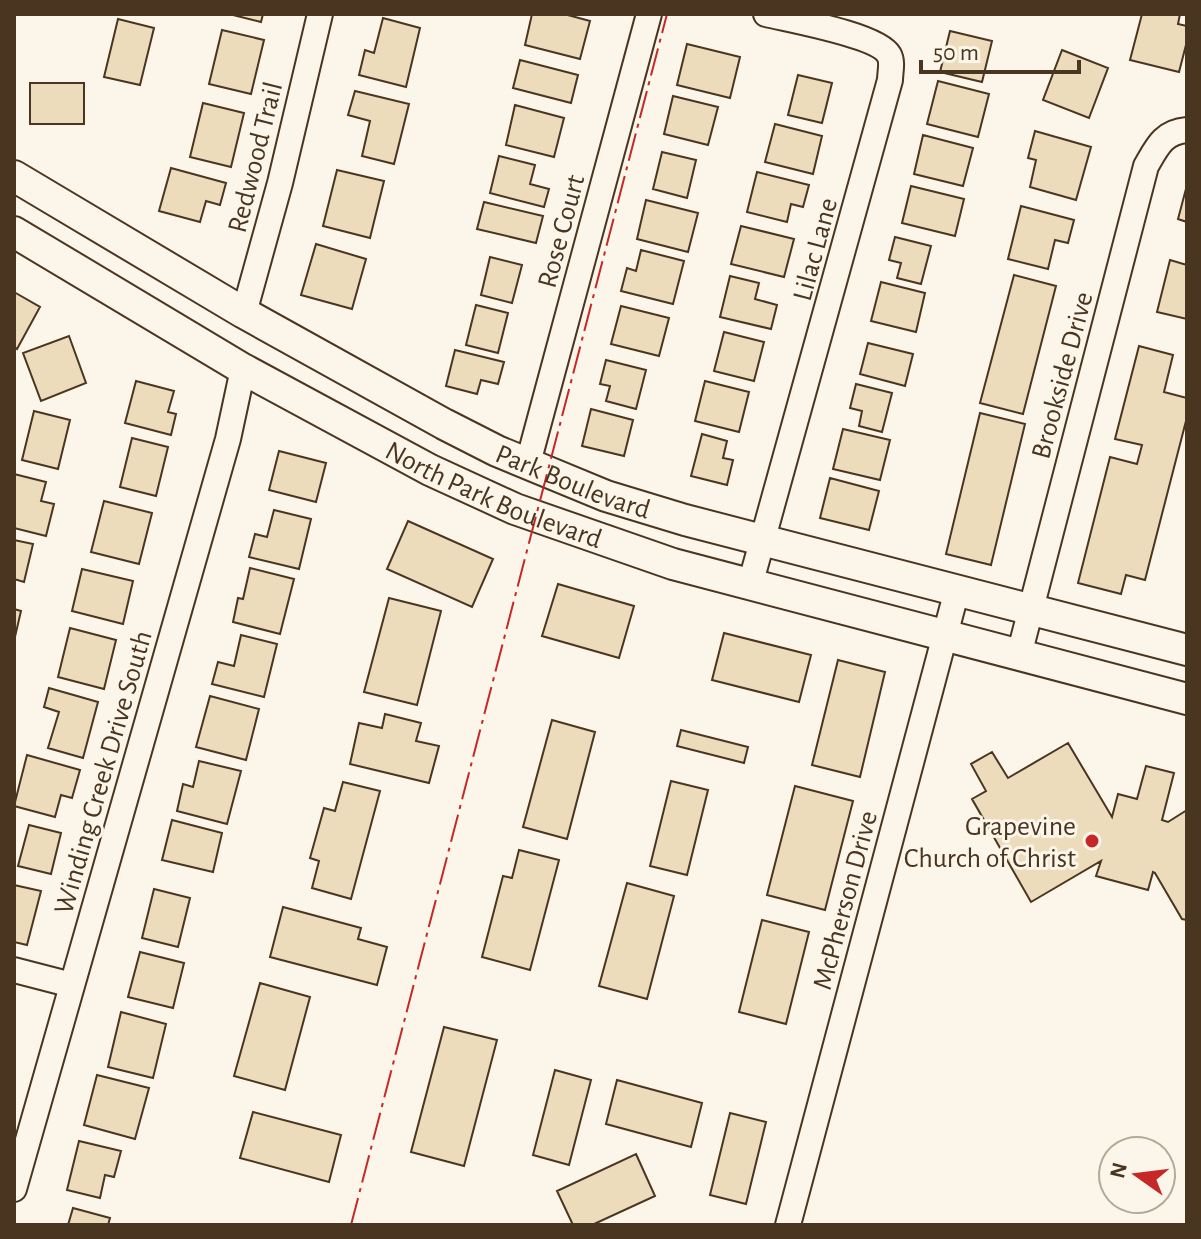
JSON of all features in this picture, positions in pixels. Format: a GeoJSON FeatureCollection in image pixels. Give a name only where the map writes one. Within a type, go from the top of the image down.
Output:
{"type":"FeatureCollection","features":[{"type":"Feature","properties":{"kind":"main road","name":"Park Boulevard"},"geometry":{"type":"LineString","coordinates":[[14,176],[244,313],[444,424],[497,451],[606,496],[1187,650]]}},
{"type":"Feature","properties":{"kind":"main road","name":"North Park Boulevard"},"geometry":{"type":"LineString","coordinates":[[14,232],[243,369],[430,470],[515,509],[641,554],[1019,655]]}},
{"type":"Feature","properties":{"kind":"main road"},"geometry":{"type":"LineString","coordinates":[[243,369],[244,313]]}},
{"type":"Feature","properties":{"kind":"main road"},"geometry":{"type":"LineString","coordinates":[[1019,655],[1187,699]]}},
{"type":"Feature","properties":{"kind":"street","name":"Redwood Trail"},"geometry":{"type":"LineString","coordinates":[[244,313],[280,183],[320,14]]}},
{"type":"Feature","properties":{"kind":"street","name":"Rose Court"},"geometry":{"type":"LineString","coordinates":[[528,463],[649,14]]}},
{"type":"Feature","properties":{"kind":"street","name":"Lilac Lane"},"geometry":{"type":"LineString","coordinates":[[750,585],[890,80],[891,59],[888,53],[874,44],[852,35],[766,14]]}},
{"type":"Feature","properties":{"kind":"street","name":"Brookside Drive"},"geometry":{"type":"LineString","coordinates":[[1019,655],[1146,166],[1161,140],[1169,133],[1187,130]]}},
{"type":"Feature","properties":{"kind":"street","name":"Winding Creek Drive South"},"geometry":{"type":"LineString","coordinates":[[14,1189],[228,439],[243,369]]}},
{"type":"Feature","properties":{"kind":"street","name":"McPherson Drive"},"geometry":{"type":"LineString","coordinates":[[788,1225],[957,590]]}},
{"type":"Feature","properties":{"kind":"street"},"geometry":{"type":"LineString","coordinates":[[14,970],[72,985]]}},
{"type":"Feature","properties":{"kind":"building"},"geometry":{"type":"Polygon","coordinates":[[[229,14],[263,14],[261,22],[229,14]]]}},
{"type":"Feature","properties":{"kind":"building"},"geometry":{"type":"Polygon","coordinates":[[[532,14],[564,14],[590,21],[580,59],[525,45],[532,14]]]}},
{"type":"Feature","properties":{"kind":"building"},"geometry":{"type":"Polygon","coordinates":[[[1142,14],[1180,14],[1178,24],[1187,26],[1187,41],[1179,72],[1130,60],[1142,14]]]}},
{"type":"Feature","properties":{"kind":"building"},"geometry":{"type":"Polygon","coordinates":[[[383,18],[420,28],[406,87],[359,75],[365,50],[374,53],[383,18]]]}},
{"type":"Feature","properties":{"kind":"building"},"geometry":{"type":"Polygon","coordinates":[[[118,19],[154,28],[140,85],[104,77],[118,19]]]}},
{"type":"Feature","properties":{"kind":"building"},"geometry":{"type":"Polygon","coordinates":[[[222,30],[264,40],[251,94],[209,84],[222,30]]]}},
{"type":"Feature","properties":{"kind":"building"},"geometry":{"type":"Polygon","coordinates":[[[950,31],[992,41],[982,82],[940,72],[950,31]]]}},
{"type":"Feature","properties":{"kind":"building"},"geometry":{"type":"Polygon","coordinates":[[[687,44],[740,57],[730,98],[677,85],[687,44]]]}},
{"type":"Feature","properties":{"kind":"building"},"geometry":{"type":"Polygon","coordinates":[[[1062,50],[1108,68],[1089,118],[1043,100],[1062,50]]]}},
{"type":"Feature","properties":{"kind":"building"},"geometry":{"type":"Polygon","coordinates":[[[520,60],[578,75],[571,103],[513,88],[520,60]]]}},
{"type":"Feature","properties":{"kind":"building"},"geometry":{"type":"Polygon","coordinates":[[[798,75],[832,83],[822,123],[788,115],[798,75]]]}},
{"type":"Feature","properties":{"kind":"building"},"geometry":{"type":"Polygon","coordinates":[[[938,81],[989,94],[978,137],[927,124],[938,81]]]}},
{"type":"Feature","properties":{"kind":"building"},"geometry":{"type":"Polygon","coordinates":[[[30,83],[84,83],[84,124],[30,124],[30,83]]]}},
{"type":"Feature","properties":{"kind":"building"},"geometry":{"type":"Polygon","coordinates":[[[355,91],[409,104],[394,164],[362,156],[370,121],[348,115],[355,91]]]}},
{"type":"Feature","properties":{"kind":"building"},"geometry":{"type":"Polygon","coordinates":[[[673,96],[718,107],[708,145],[664,134],[673,96]]]}},
{"type":"Feature","properties":{"kind":"building"},"geometry":{"type":"Polygon","coordinates":[[[203,103],[244,113],[231,167],[190,157],[203,103]]]}},
{"type":"Feature","properties":{"kind":"building"},"geometry":{"type":"Polygon","coordinates":[[[515,105],[564,118],[554,157],[506,145],[515,105]]]}},
{"type":"Feature","properties":{"kind":"building"},"geometry":{"type":"Polygon","coordinates":[[[775,124],[822,136],[813,174],[765,162],[775,124]]]}},
{"type":"Feature","properties":{"kind":"building"},"geometry":{"type":"Polygon","coordinates":[[[1035,131],[1091,147],[1076,200],[1030,187],[1036,160],[1028,158],[1035,131]]]}},
{"type":"Feature","properties":{"kind":"building"},"geometry":{"type":"Polygon","coordinates":[[[923,135],[973,148],[963,186],[914,174],[923,135]]]}},
{"type":"Feature","properties":{"kind":"building"},"geometry":{"type":"Polygon","coordinates":[[[662,152],[696,160],[687,198],[653,189],[662,152]]]}},
{"type":"Feature","properties":{"kind":"building"},"geometry":{"type":"Polygon","coordinates":[[[499,156],[535,165],[530,184],[549,189],[544,207],[490,193],[499,156]]]}},
{"type":"Feature","properties":{"kind":"building"},"geometry":{"type":"Polygon","coordinates":[[[171,168],[226,183],[220,205],[206,201],[200,222],[159,211],[171,168]]]}},
{"type":"Feature","properties":{"kind":"building"},"geometry":{"type":"Polygon","coordinates":[[[337,170],[384,181],[370,238],[323,226],[337,170]]]}},
{"type":"Feature","properties":{"kind":"building"},"geometry":{"type":"Polygon","coordinates":[[[757,172],[809,185],[803,207],[791,204],[787,222],[747,212],[757,172]]]}},
{"type":"Feature","properties":{"kind":"building"},"geometry":{"type":"Polygon","coordinates":[[[1187,185],[1187,222],[1178,219],[1187,185]]]}},
{"type":"Feature","properties":{"kind":"building"},"geometry":{"type":"Polygon","coordinates":[[[911,186],[964,199],[955,236],[902,223],[911,186]]]}},
{"type":"Feature","properties":{"kind":"building"},"geometry":{"type":"Polygon","coordinates":[[[646,200],[698,213],[688,252],[637,239],[646,200]]]}},
{"type":"Feature","properties":{"kind":"building"},"geometry":{"type":"Polygon","coordinates":[[[484,202],[543,216],[536,243],[477,229],[484,202]]]}},
{"type":"Feature","properties":{"kind":"building"},"geometry":{"type":"Polygon","coordinates":[[[1021,206],[1074,220],[1068,243],[1055,240],[1048,269],[1008,259],[1021,206]]]}},
{"type":"Feature","properties":{"kind":"building"},"geometry":{"type":"Polygon","coordinates":[[[741,226],[794,239],[784,277],[731,264],[741,226]]]}},
{"type":"Feature","properties":{"kind":"building"},"geometry":{"type":"Polygon","coordinates":[[[895,237],[931,246],[921,284],[897,278],[901,263],[889,260],[895,237]]]}},
{"type":"Feature","properties":{"kind":"building"},"geometry":{"type":"Polygon","coordinates":[[[316,244],[366,259],[352,309],[301,295],[316,244]]]}},
{"type":"Feature","properties":{"kind":"building"},"geometry":{"type":"Polygon","coordinates":[[[641,250],[684,261],[673,304],[621,291],[627,268],[636,271],[641,250]]]}},
{"type":"Feature","properties":{"kind":"building"},"geometry":{"type":"Polygon","coordinates":[[[490,257],[522,265],[512,303],[481,295],[490,257]]]}},
{"type":"Feature","properties":{"kind":"building"},"geometry":{"type":"Polygon","coordinates":[[[1170,260],[1187,265],[1187,319],[1157,312],[1170,260]]]}},
{"type":"Feature","properties":{"kind":"building"},"geometry":{"type":"Polygon","coordinates":[[[1014,275],[1056,286],[1023,414],[980,403],[1014,275]]]}},
{"type":"Feature","properties":{"kind":"building"},"geometry":{"type":"Polygon","coordinates":[[[730,276],[759,283],[755,299],[777,305],[771,329],[720,317],[730,276]]]}},
{"type":"Feature","properties":{"kind":"building"},"geometry":{"type":"Polygon","coordinates":[[[881,282],[925,293],[916,332],[871,321],[881,282]]]}},
{"type":"Feature","properties":{"kind":"building"},"geometry":{"type":"Polygon","coordinates":[[[14,292],[40,307],[17,349],[14,347],[14,292]]]}},
{"type":"Feature","properties":{"kind":"building"},"geometry":{"type":"Polygon","coordinates":[[[476,305],[508,313],[498,353],[466,345],[476,305]]]}},
{"type":"Feature","properties":{"kind":"building"},"geometry":{"type":"Polygon","coordinates":[[[621,306],[669,318],[659,356],[611,344],[621,306]]]}},
{"type":"Feature","properties":{"kind":"building"},"geometry":{"type":"Polygon","coordinates":[[[724,332],[764,342],[754,381],[714,371],[724,332]]]}},
{"type":"Feature","properties":{"kind":"building"},"geometry":{"type":"Polygon","coordinates":[[[69,336],[86,383],[41,401],[23,353],[69,336]]]}},
{"type":"Feature","properties":{"kind":"building"},"geometry":{"type":"Polygon","coordinates":[[[868,343],[913,354],[905,386],[860,374],[868,343]]]}},
{"type":"Feature","properties":{"kind":"building"},"geometry":{"type":"Polygon","coordinates":[[[1139,346],[1173,355],[1164,392],[1187,398],[1187,417],[1145,580],[1126,575],[1121,594],[1078,583],[1110,457],[1137,464],[1142,445],[1115,439],[1139,346]]]}},
{"type":"Feature","properties":{"kind":"building"},"geometry":{"type":"Polygon","coordinates":[[[455,350],[504,362],[498,384],[481,380],[477,394],[446,386],[455,350]]]}},
{"type":"Feature","properties":{"kind":"building"},"geometry":{"type":"Polygon","coordinates":[[[606,360],[646,370],[636,409],[606,401],[610,386],[600,384],[606,360]]]}},
{"type":"Feature","properties":{"kind":"building"},"geometry":{"type":"Polygon","coordinates":[[[136,381],[174,391],[168,412],[176,414],[171,435],[125,423],[136,381]]]}},
{"type":"Feature","properties":{"kind":"building"},"geometry":{"type":"Polygon","coordinates":[[[705,381],[749,392],[739,432],[695,421],[705,381]]]}},
{"type":"Feature","properties":{"kind":"building"},"geometry":{"type":"Polygon","coordinates":[[[856,384],[892,393],[882,432],[859,426],[862,411],[850,408],[856,384]]]}},
{"type":"Feature","properties":{"kind":"building"},"geometry":{"type":"Polygon","coordinates":[[[591,409],[633,420],[624,456],[582,446],[591,409]]]}},
{"type":"Feature","properties":{"kind":"building"},"geometry":{"type":"Polygon","coordinates":[[[34,411],[70,420],[58,469],[22,460],[34,411]]]}},
{"type":"Feature","properties":{"kind":"building"},"geometry":{"type":"Polygon","coordinates":[[[980,413],[1025,424],[991,565],[946,554],[980,413]]]}},
{"type":"Feature","properties":{"kind":"building"},"geometry":{"type":"Polygon","coordinates":[[[843,429],[890,440],[880,480],[833,469],[843,429]]]}},
{"type":"Feature","properties":{"kind":"building"},"geometry":{"type":"Polygon","coordinates":[[[702,434],[727,441],[723,458],[733,460],[727,485],[691,476],[702,434]]]}},
{"type":"Feature","properties":{"kind":"building"},"geometry":{"type":"Polygon","coordinates":[[[132,438],[168,447],[156,496],[120,487],[132,438]]]}},
{"type":"Feature","properties":{"kind":"building"},"geometry":{"type":"Polygon","coordinates":[[[279,451],[326,463],[316,502],[269,490],[279,451]]]}},
{"type":"Feature","properties":{"kind":"building"},"geometry":{"type":"Polygon","coordinates":[[[14,474],[46,482],[41,501],[54,504],[46,536],[14,528],[14,474]]]}},
{"type":"Feature","properties":{"kind":"building"},"geometry":{"type":"Polygon","coordinates":[[[830,478],[879,491],[869,530],[820,518],[830,478]]]}},
{"type":"Feature","properties":{"kind":"building"},"geometry":{"type":"Polygon","coordinates":[[[104,501],[152,513],[139,564],[91,552],[104,501]]]}},
{"type":"Feature","properties":{"kind":"building"},"geometry":{"type":"Polygon","coordinates":[[[274,510],[311,519],[299,569],[249,557],[255,534],[267,537],[274,510]]]}},
{"type":"Feature","properties":{"kind":"building"},"geometry":{"type":"Polygon","coordinates":[[[408,521],[493,559],[472,607],[387,569],[408,521]]]}},
{"type":"Feature","properties":{"kind":"building"},"geometry":{"type":"Polygon","coordinates":[[[14,540],[33,544],[24,582],[14,579],[14,540]]]}},
{"type":"Feature","properties":{"kind":"building"},"geometry":{"type":"Polygon","coordinates":[[[250,568],[294,579],[280,634],[233,622],[238,598],[243,599],[250,568]]]}},
{"type":"Feature","properties":{"kind":"building"},"geometry":{"type":"Polygon","coordinates":[[[82,569],[133,581],[123,624],[72,611],[82,569]]]}},
{"type":"Feature","properties":{"kind":"building"},"geometry":{"type":"Polygon","coordinates":[[[558,584],[634,606],[619,658],[542,636],[558,584]]]}},
{"type":"Feature","properties":{"kind":"building"},"geometry":{"type":"Polygon","coordinates":[[[389,598],[441,611],[417,705],[364,692],[389,598]]]}},
{"type":"Feature","properties":{"kind":"building"},"geometry":{"type":"Polygon","coordinates":[[[14,609],[21,611],[14,641],[14,609]]]}},
{"type":"Feature","properties":{"kind":"building"},"geometry":{"type":"Polygon","coordinates":[[[70,628],[116,640],[104,689],[58,677],[70,628]]]}},
{"type":"Feature","properties":{"kind":"building"},"geometry":{"type":"Polygon","coordinates":[[[724,633],[811,655],[799,702],[712,680],[724,633]]]}},
{"type":"Feature","properties":{"kind":"building"},"geometry":{"type":"Polygon","coordinates":[[[241,635],[277,644],[264,697],[212,684],[218,662],[234,666],[241,635]]]}},
{"type":"Feature","properties":{"kind":"building"},"geometry":{"type":"Polygon","coordinates":[[[838,660],[885,672],[860,777],[812,765],[838,660]]]}},
{"type":"Feature","properties":{"kind":"building"},"geometry":{"type":"Polygon","coordinates":[[[49,688],[98,702],[83,758],[48,748],[59,712],[44,707],[49,688]]]}},
{"type":"Feature","properties":{"kind":"building"},"geometry":{"type":"Polygon","coordinates":[[[210,696],[259,709],[246,760],[196,747],[210,696]]]}},
{"type":"Feature","properties":{"kind":"building"},"geometry":{"type":"Polygon","coordinates":[[[385,714],[421,723],[416,741],[439,746],[429,783],[350,764],[359,723],[382,728],[385,714]]]}},
{"type":"Feature","properties":{"kind":"building"},"geometry":{"type":"Polygon","coordinates":[[[552,720],[595,732],[567,839],[523,827],[552,720]]]}},
{"type":"Feature","properties":{"kind":"building"},"geometry":{"type":"Polygon","coordinates":[[[681,730],[748,747],[744,763],[677,746],[681,730]]]}},
{"type":"Feature","properties":{"kind":"building","name":"Grapevine Church of Christ"},"geometry":{"type":"Polygon","coordinates":[[[1068,743],[1112,817],[1118,794],[1137,799],[1146,766],[1174,773],[1162,820],[1168,822],[1187,810],[1187,920],[1182,919],[1155,873],[1148,890],[1096,876],[1101,861],[1031,902],[972,799],[986,791],[971,764],[992,752],[1008,778],[1068,743]]]}},
{"type":"Feature","properties":{"kind":"building"},"geometry":{"type":"Polygon","coordinates":[[[27,755],[80,770],[72,798],[61,795],[55,817],[14,806],[27,755]]]}},
{"type":"Feature","properties":{"kind":"building"},"geometry":{"type":"Polygon","coordinates":[[[199,761],[241,771],[227,824],[177,811],[183,784],[193,787],[199,761]]]}},
{"type":"Feature","properties":{"kind":"building"},"geometry":{"type":"Polygon","coordinates":[[[671,781],[708,790],[687,875],[650,866],[671,781]]]}},
{"type":"Feature","properties":{"kind":"building"},"geometry":{"type":"Polygon","coordinates":[[[343,782],[380,791],[351,899],[312,888],[319,861],[310,858],[324,808],[335,811],[343,782]]]}},
{"type":"Feature","properties":{"kind":"building"},"geometry":{"type":"Polygon","coordinates":[[[795,786],[853,801],[825,910],[767,895],[795,786]]]}},
{"type":"Feature","properties":{"kind":"building"},"geometry":{"type":"Polygon","coordinates":[[[172,820],[222,833],[213,872],[162,860],[172,820]]]}},
{"type":"Feature","properties":{"kind":"building"},"geometry":{"type":"Polygon","coordinates":[[[29,825],[61,833],[51,874],[18,866],[29,825]]]}},
{"type":"Feature","properties":{"kind":"building"},"geometry":{"type":"Polygon","coordinates":[[[519,850],[559,860],[530,970],[482,957],[503,876],[512,878],[519,850]]]}},
{"type":"Feature","properties":{"kind":"building"},"geometry":{"type":"Polygon","coordinates":[[[627,883],[674,896],[647,999],[599,986],[627,883]]]}},
{"type":"Feature","properties":{"kind":"building"},"geometry":{"type":"Polygon","coordinates":[[[14,885],[41,891],[27,945],[14,942],[14,885]]]}},
{"type":"Feature","properties":{"kind":"building"},"geometry":{"type":"Polygon","coordinates":[[[154,889],[190,898],[178,947],[142,938],[154,889]]]}},
{"type":"Feature","properties":{"kind":"building"},"geometry":{"type":"Polygon","coordinates":[[[283,907],[361,928],[358,939],[387,947],[377,985],[270,957],[283,907]]]}},
{"type":"Feature","properties":{"kind":"building"},"geometry":{"type":"Polygon","coordinates":[[[762,920],[809,932],[786,1024],[739,1012],[762,920]]]}},
{"type":"Feature","properties":{"kind":"building"},"geometry":{"type":"Polygon","coordinates":[[[140,952],[184,963],[173,1008],[128,997],[140,952]]]}},
{"type":"Feature","properties":{"kind":"building"},"geometry":{"type":"Polygon","coordinates":[[[260,983],[310,997],[285,1090],[234,1076],[260,983]]]}},
{"type":"Feature","properties":{"kind":"building"},"geometry":{"type":"Polygon","coordinates":[[[121,1012],[166,1024],[153,1078],[108,1067],[121,1012]]]}},
{"type":"Feature","properties":{"kind":"building"},"geometry":{"type":"Polygon","coordinates":[[[444,1027],[497,1040],[464,1166],[411,1152],[444,1027]]]}},
{"type":"Feature","properties":{"kind":"building"},"geometry":{"type":"Polygon","coordinates":[[[555,1070],[591,1080],[569,1165],[533,1155],[555,1070]]]}},
{"type":"Feature","properties":{"kind":"building"},"geometry":{"type":"Polygon","coordinates":[[[97,1075],[149,1088],[135,1139],[84,1125],[97,1075]]]}},
{"type":"Feature","properties":{"kind":"building"},"geometry":{"type":"Polygon","coordinates":[[[617,1080],[702,1103],[691,1147],[606,1124],[617,1080]]]}},
{"type":"Feature","properties":{"kind":"building"},"geometry":{"type":"Polygon","coordinates":[[[253,1112],[341,1135],[329,1182],[240,1158],[253,1112]]]}},
{"type":"Feature","properties":{"kind":"building"},"geometry":{"type":"Polygon","coordinates":[[[730,1113],[766,1122],[746,1204],[710,1195],[730,1113]]]}},
{"type":"Feature","properties":{"kind":"building"},"geometry":{"type":"Polygon","coordinates":[[[79,1141],[121,1151],[114,1177],[105,1175],[100,1198],[67,1190],[79,1141]]]}},
{"type":"Feature","properties":{"kind":"building"},"geometry":{"type":"Polygon","coordinates":[[[636,1154],[655,1196],[592,1225],[573,1225],[557,1191],[636,1154]]]}},
{"type":"Feature","properties":{"kind":"building"},"geometry":{"type":"Polygon","coordinates":[[[73,1208],[110,1218],[108,1225],[68,1225],[73,1208]]]}},
{"type":"Feature","properties":{"kind":"power"},"geometry":{"type":"LineString","coordinates":[[351,1225],[667,14]]}},
{"type":"Feature","properties":{"kind":"place","name":"Grapevine Church of Christ"},"geometry":{"type":"Point","coordinates":[1092,841]}}]}
